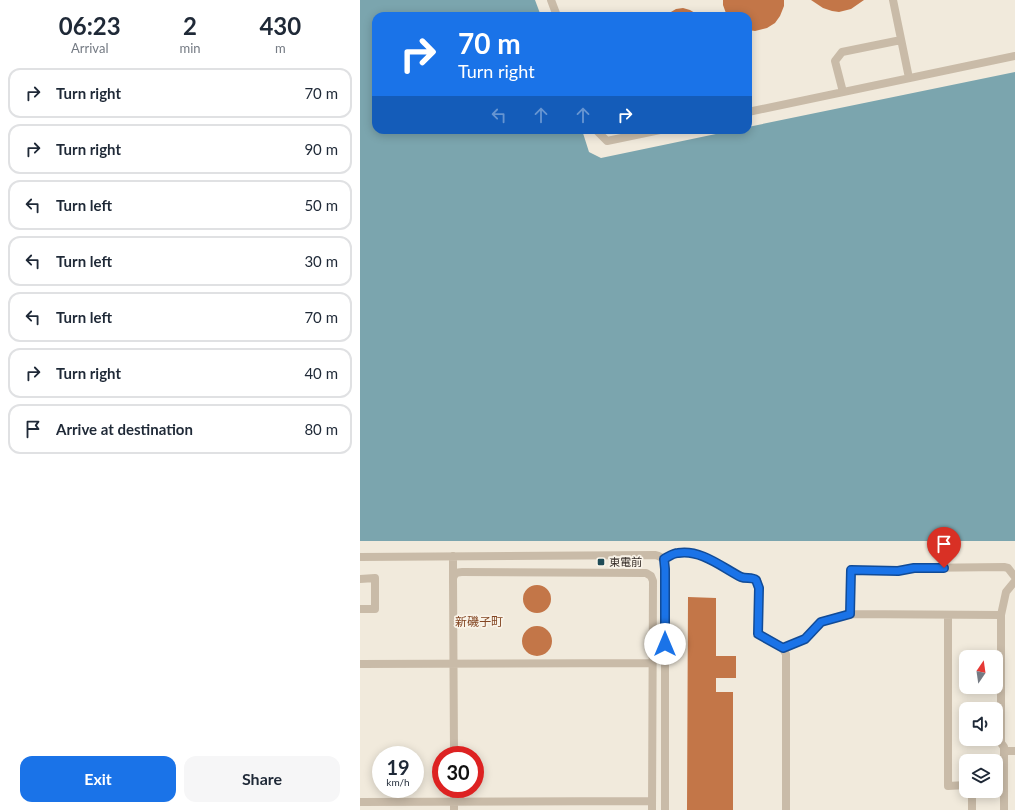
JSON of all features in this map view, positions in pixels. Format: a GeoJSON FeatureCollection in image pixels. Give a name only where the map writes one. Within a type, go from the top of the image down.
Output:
{"type":"FeatureCollection","features":[{"type":"Feature","properties":{"kind":"street"},"geometry":{"type":"LineString","coordinates":[[551,0],[556,12]]}},
{"type":"Feature","properties":{"kind":"street"},"geometry":{"type":"LineString","coordinates":[[893,0],[909,78]]}},
{"type":"Feature","properties":{"kind":"street"},"geometry":{"type":"LineString","coordinates":[[843,92],[835,61],[842,52],[901,40]]}},
{"type":"Feature","properties":{"kind":"street"},"geometry":{"type":"LineString","coordinates":[[752,111],[1015,56]]}},
{"type":"Feature","properties":{"kind":"street"},"geometry":{"type":"LineString","coordinates":[[600,134],[607,141],[641,134]]}},
{"type":"Feature","properties":{"kind":"street"},"geometry":{"type":"LineString","coordinates":[[664,559],[678,553],[689,553],[708,558],[743,578],[753,578],[756,580],[759,588],[758,634],[783,648],[786,654],[786,810]]}},
{"type":"Feature","properties":{"kind":"street"},"geometry":{"type":"LineString","coordinates":[[360,557],[655,555],[664,559]]}},
{"type":"Feature","properties":{"kind":"street"},"geometry":{"type":"LineString","coordinates":[[453,556],[454,746]]}},
{"type":"Feature","properties":{"kind":"street"},"geometry":{"type":"LineString","coordinates":[[664,559],[665,810]]}},
{"type":"Feature","properties":{"kind":"street"},"geometry":{"type":"LineString","coordinates":[[850,614],[851,570],[898,571],[914,568],[1004,567],[1008,568],[1015,577]]}},
{"type":"Feature","properties":{"kind":"street"},"geometry":{"type":"LineString","coordinates":[[453,578],[457,572],[646,572],[651,576],[652,810]]}},
{"type":"Feature","properties":{"kind":"street"},"geometry":{"type":"LineString","coordinates":[[360,578],[374,578],[375,609],[360,609]]}},
{"type":"Feature","properties":{"kind":"street"},"geometry":{"type":"LineString","coordinates":[[1003,759],[1004,747],[1001,743],[1001,615],[1006,592],[1015,581]]}},
{"type":"Feature","properties":{"kind":"street"},"geometry":{"type":"LineString","coordinates":[[783,648],[805,639],[821,622],[850,614],[1001,615]]}},
{"type":"Feature","properties":{"kind":"street"},"geometry":{"type":"LineString","coordinates":[[948,615],[948,786],[959,785]]}},
{"type":"Feature","properties":{"kind":"street"},"geometry":{"type":"LineString","coordinates":[[360,664],[453,665],[652,663]]}},
{"type":"Feature","properties":{"kind":"street"},"geometry":{"type":"LineString","coordinates":[[1004,751],[1015,751]]}},
{"type":"Feature","properties":{"kind":"street"},"geometry":{"type":"LineString","coordinates":[[972,798],[972,810]]}},
{"type":"Feature","properties":{"kind":"street"},"geometry":{"type":"LineString","coordinates":[[1002,798],[1004,810]]}},
{"type":"Feature","properties":{"kind":"street"},"geometry":{"type":"LineString","coordinates":[[454,801],[454,810]]}},
{"type":"Feature","properties":{"kind":"street"},"geometry":{"type":"LineString","coordinates":[[360,802],[652,801]]}},
{"type":"Feature","properties":{"kind":"water"},"geometry":{"type":"Polygon","coordinates":[[[360,0],[535,0],[540,12],[372,12],[372,134],[583,134],[589,152],[601,158],[716,134],[752,134],[752,126],[1015,72],[1015,541],[360,541],[360,0]]]}},
{"type":"Feature","properties":{"kind":"building"},"geometry":{"type":"Polygon","coordinates":[[[723,0],[784,0],[784,6],[775,23],[767,28],[755,31],[752,31],[752,12],[726,12],[723,0]]]}},
{"type":"Feature","properties":{"kind":"building"},"geometry":{"type":"Polygon","coordinates":[[[811,0],[864,0],[851,9],[839,12],[823,8],[811,0]]]}},
{"type":"Feature","properties":{"kind":"building"},"geometry":{"type":"Polygon","coordinates":[[[683,8],[693,12],[671,12],[676,9],[683,8]]]}},
{"type":"Feature","properties":{"kind":"building"},"geometry":{"type":"Polygon","coordinates":[[[537,585],[547,589],[551,599],[547,609],[537,613],[527,609],[523,599],[527,589],[537,585]]]}},
{"type":"Feature","properties":{"kind":"building"},"geometry":{"type":"Polygon","coordinates":[[[688,597],[716,598],[716,656],[736,656],[736,678],[716,678],[716,692],[733,692],[733,810],[687,810],[688,597]]]}},
{"type":"Feature","properties":{"kind":"building"},"geometry":{"type":"Polygon","coordinates":[[[537,626],[543,627],[551,635],[551,647],[543,655],[537,656],[531,655],[523,647],[522,641],[523,635],[531,627],[537,626]]]}},
{"type":"Feature","properties":{"kind":"place","name":"東電前"},"geometry":{"type":"Point","coordinates":[601,562]}},
{"type":"Feature","properties":{"kind":"district","name":"新磯子町"},"geometry":{"type":"Point","coordinates":[479,622]}},
{"type":"Feature","properties":{"kind":"route"},"geometry":{"type":"LineString","coordinates":[[665,644],[664,559],[678,553],[689,553],[708,558],[743,578],[753,578],[756,580],[759,588],[758,634],[783,648],[805,639],[821,622],[850,614],[851,570],[898,571],[914,568],[944,568]]}}]}
